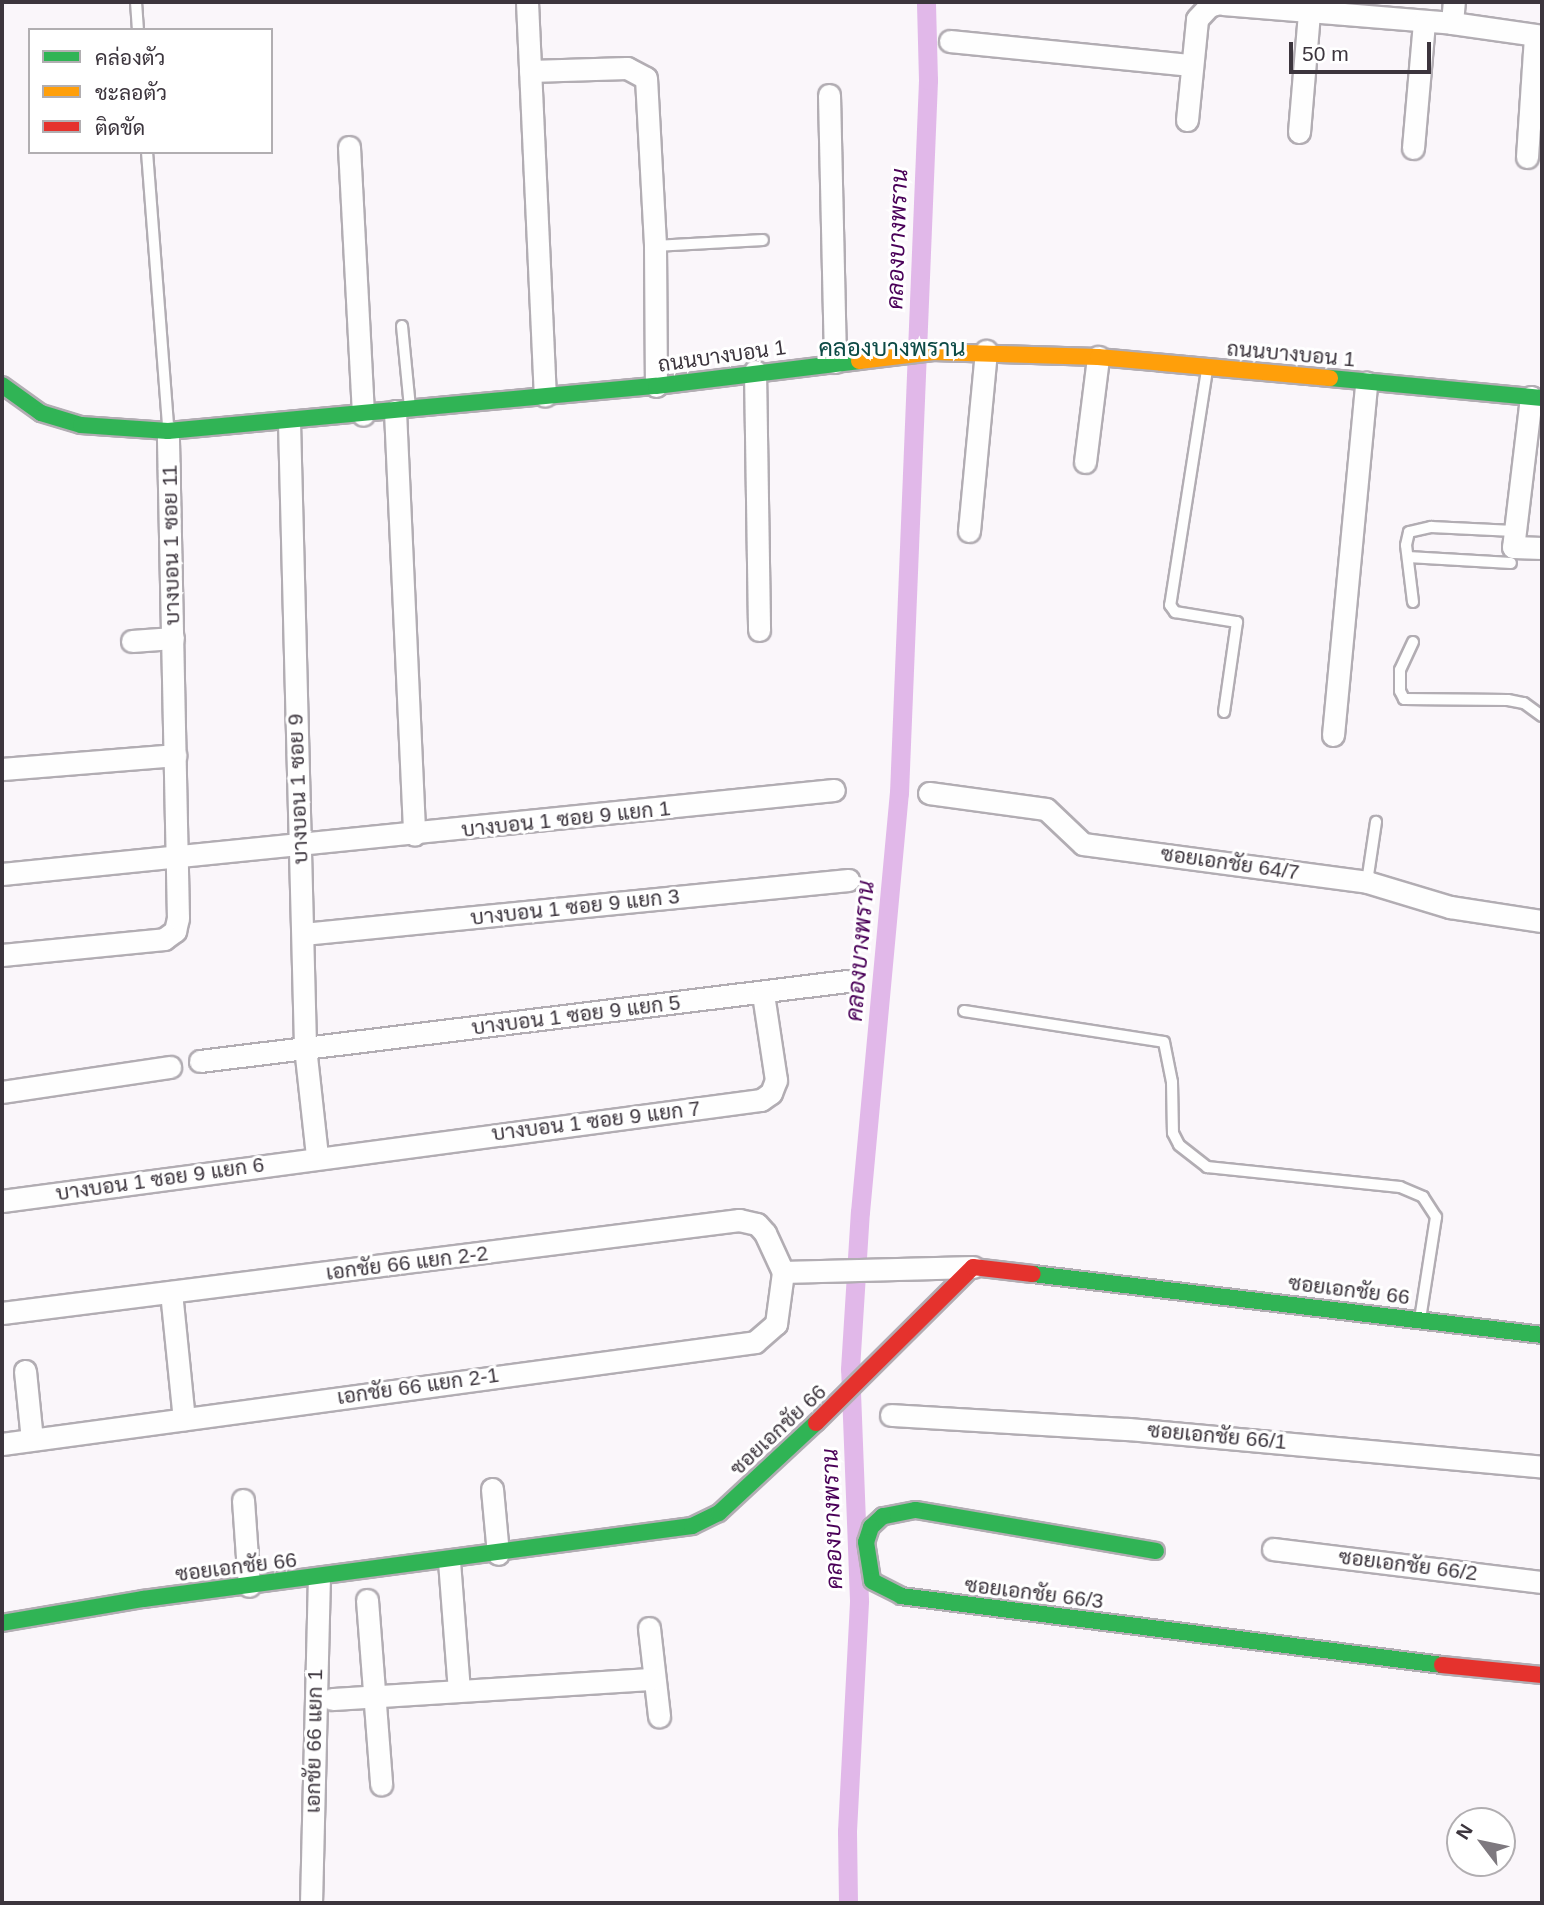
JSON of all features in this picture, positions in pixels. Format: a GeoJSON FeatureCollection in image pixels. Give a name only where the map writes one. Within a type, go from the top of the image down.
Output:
{"type":"FeatureCollection","features":[{"type":"Feature","properties":{"kind":"street"},"geometry":{"type":"LineString","coordinates":[[527,2],[545,396]]}},
{"type":"Feature","properties":{"kind":"street"},"geometry":{"type":"LineString","coordinates":[[1187,120],[1197,19],[1209,6],[1223,3],[1309,14],[1336,8],[1424,20],[1453,12],[1539,36],[1527,157]]}},
{"type":"Feature","properties":{"kind":"street"},"geometry":{"type":"LineString","coordinates":[[1299,132],[1309,14]]}},
{"type":"Feature","properties":{"kind":"street"},"geometry":{"type":"LineString","coordinates":[[1413,148],[1424,20]]}},
{"type":"Feature","properties":{"kind":"street"},"geometry":{"type":"LineString","coordinates":[[950,41],[1191,65]]}},
{"type":"Feature","properties":{"kind":"street"},"geometry":{"type":"LineString","coordinates":[[530,71],[627,68],[646,78],[655,246],[656,386]]}},
{"type":"Feature","properties":{"kind":"street"},"geometry":{"type":"LineString","coordinates":[[829,95],[835,362]]}},
{"type":"Feature","properties":{"kind":"street"},"geometry":{"type":"LineString","coordinates":[[349,147],[363,415]]}},
{"type":"Feature","properties":{"kind":"street"},"geometry":{"type":"LineString","coordinates":[[969,531],[986,351]]}},
{"type":"Feature","properties":{"kind":"street","name":"ถนนบางบอน 1"},"geometry":{"type":"LineString","coordinates":[[2,385],[41,413],[81,425],[169,431],[656,386],[755,371],[933,352],[986,351],[1098,357],[1536,397]]}},
{"type":"Feature","properties":{"kind":"street"},"geometry":{"type":"LineString","coordinates":[[1085,463],[1098,357]]}},
{"type":"Feature","properties":{"kind":"street"},"geometry":{"type":"LineString","coordinates":[[755,371],[759,630]]}},
{"type":"Feature","properties":{"kind":"street"},"geometry":{"type":"LineString","coordinates":[[1333,735],[1366,383]]}},
{"type":"Feature","properties":{"kind":"street"},"geometry":{"type":"LineString","coordinates":[[1536,397],[1513,547],[1542,548]]}},
{"type":"Feature","properties":{"kind":"street"},"geometry":{"type":"LineString","coordinates":[[402,410],[414,835]]}},
{"type":"Feature","properties":{"kind":"street","name":"บางบอน 1 ซอย 9"},"geometry":{"type":"LineString","coordinates":[[289,422],[305,1047],[317,1156]]}},
{"type":"Feature","properties":{"kind":"street","name":"บางบอน 1 ซอย 11"},"geometry":{"type":"LineString","coordinates":[[2,955],[170,936],[178,918],[169,431]]}},
{"type":"Feature","properties":{"kind":"street"},"geometry":{"type":"LineString","coordinates":[[132,641],[173,638]]}},
{"type":"Feature","properties":{"kind":"street"},"geometry":{"type":"LineString","coordinates":[[2,769],[175,755]]}},
{"type":"Feature","properties":{"kind":"street","name":"บางบอน 1 ซอย 9 แยก 1"},"geometry":{"type":"LineString","coordinates":[[2,874],[414,835],[834,790]]}},
{"type":"Feature","properties":{"kind":"street","name":"ซอยเอกชัย 64/7"},"geometry":{"type":"LineString","coordinates":[[929,793],[1046,809],[1061,818],[1083,844],[1367,882],[1450,907],[1542,921]]}},
{"type":"Feature","properties":{"kind":"street","name":"บางบอน 1 ซอย 9 แยก 3"},"geometry":{"type":"LineString","coordinates":[[303,934],[848,880]]}},
{"type":"Feature","properties":{"kind":"street","name":"บางบอน 1 ซอย 9 แยก 5"},"geometry":{"type":"LineString","coordinates":[[200,1061],[763,994],[847,981]]}},
{"type":"Feature","properties":{"kind":"street","name":"บางบอน 1 ซอย 9 แยก 7"},"geometry":{"type":"LineString","coordinates":[[317,1156],[761,1100],[771,1093],[776,1080],[763,994]]}},
{"type":"Feature","properties":{"kind":"street"},"geometry":{"type":"LineString","coordinates":[[2,1092],[170,1067]]}},
{"type":"Feature","properties":{"kind":"street","name":"บางบอน 1 ซอย 9 แยก 6"},"geometry":{"type":"LineString","coordinates":[[2,1201],[317,1156]]}},
{"type":"Feature","properties":{"kind":"street","name":"เอกชัย 66 แยก 2-2"},"geometry":{"type":"LineString","coordinates":[[2,1313],[739,1220],[757,1224],[765,1233],[783,1272]]}},
{"type":"Feature","properties":{"kind":"street"},"geometry":{"type":"LineString","coordinates":[[783,1272],[973,1267]]}},
{"type":"Feature","properties":{"kind":"street","name":"ซอยเอกชัย 66"},"geometry":{"type":"LineString","coordinates":[[2,1623],[249,1586],[692,1526],[719,1513],[862,1380],[973,1267],[1542,1335]]}},
{"type":"Feature","properties":{"kind":"street","name":"เอกชัย 66 แยก 2-1"},"geometry":{"type":"LineString","coordinates":[[2,1444],[755,1342],[776,1324],[783,1272]]}},
{"type":"Feature","properties":{"kind":"street"},"geometry":{"type":"LineString","coordinates":[[171,1292],[184,1419]]}},
{"type":"Feature","properties":{"kind":"street"},"geometry":{"type":"LineString","coordinates":[[25,1371],[32,1440]]}},
{"type":"Feature","properties":{"kind":"street","name":"ซอยเอกชัย 66/1"},"geometry":{"type":"LineString","coordinates":[[891,1415],[1168,1432],[1542,1467]]}},
{"type":"Feature","properties":{"kind":"street"},"geometry":{"type":"LineString","coordinates":[[492,1489],[498,1554]]}},
{"type":"Feature","properties":{"kind":"street"},"geometry":{"type":"LineString","coordinates":[[243,1500],[249,1586]]}},
{"type":"Feature","properties":{"kind":"street","name":"ซอยเอกชัย 66/3"},"geometry":{"type":"LineString","coordinates":[[1156,1551],[915,1510],[883,1516],[871,1527],[866,1542],[872,1581],[901,1597],[1397,1661],[1542,1675]]}},
{"type":"Feature","properties":{"kind":"street","name":"ซอยเอกชัย 66/2"},"geometry":{"type":"LineString","coordinates":[[1273,1549],[1542,1582]]}},
{"type":"Feature","properties":{"kind":"street"},"geometry":{"type":"LineString","coordinates":[[449,1561],[459,1690]]}},
{"type":"Feature","properties":{"kind":"street","name":"เอกชัย 66 แยก 1"},"geometry":{"type":"LineString","coordinates":[[312,1903],[319,1578]]}},
{"type":"Feature","properties":{"kind":"street"},"geometry":{"type":"LineString","coordinates":[[367,1600],[381,1784]]}},
{"type":"Feature","properties":{"kind":"street"},"geometry":{"type":"LineString","coordinates":[[649,1628],[651,1679],[659,1716]]}},
{"type":"Feature","properties":{"kind":"street"},"geometry":{"type":"LineString","coordinates":[[332,1699],[651,1679]]}},
{"type":"Feature","properties":{"kind":"lane"},"geometry":{"type":"LineString","coordinates":[[135,2],[138,28]]}},
{"type":"Feature","properties":{"kind":"lane","name":"บางบอน 1 ซอย 11"},"geometry":{"type":"LineString","coordinates":[[147,154],[169,431]]}},
{"type":"Feature","properties":{"kind":"lane"},"geometry":{"type":"LineString","coordinates":[[655,246],[763,240]]}},
{"type":"Feature","properties":{"kind":"lane"},"geometry":{"type":"LineString","coordinates":[[402,326],[402,410]]}},
{"type":"Feature","properties":{"kind":"lane"},"geometry":{"type":"LineString","coordinates":[[1208,368],[1170,605],[1175,612],[1237,622],[1224,712]]}},
{"type":"Feature","properties":{"kind":"lane"},"geometry":{"type":"LineString","coordinates":[[1413,602],[1405,537],[1416,528],[1514,531]]}},
{"type":"Feature","properties":{"kind":"lane"},"geometry":{"type":"LineString","coordinates":[[1408,557],[1511,563]]}},
{"type":"Feature","properties":{"kind":"lane"},"geometry":{"type":"LineString","coordinates":[[1413,642],[1400,670],[1399,691],[1404,699],[1508,700],[1524,703],[1542,716]]}},
{"type":"Feature","properties":{"kind":"lane"},"geometry":{"type":"LineString","coordinates":[[1367,882],[1376,822]]}},
{"type":"Feature","properties":{"kind":"lane"},"geometry":{"type":"LineString","coordinates":[[964,1011],[1164,1042],[1172,1082],[1173,1133],[1179,1145],[1207,1167],[1400,1187],[1423,1197],[1436,1217],[1420,1319]]}},
{"type":"Feature","properties":{"kind":"waterway","name":"คลองบางพราน"},"geometry":{"type":"LineString","coordinates":[[848,1903],[847,1831],[859,1600],[850,1369],[860,1212],[899,793],[928,80],[926,2]]}},
{"type":"Feature","properties":{"kind":"traffic: fast"},"geometry":{"type":"LineString","coordinates":[[2,385],[41,413],[81,425],[168,431],[656,386],[859,361]]}},
{"type":"Feature","properties":{"kind":"traffic: fast"},"geometry":{"type":"LineString","coordinates":[[1330,378],[1542,398]]}},
{"type":"Feature","properties":{"kind":"traffic: fast"},"geometry":{"type":"LineString","coordinates":[[1033,1274],[1542,1335]]}},
{"type":"Feature","properties":{"kind":"traffic: fast"},"geometry":{"type":"LineString","coordinates":[[2,1623],[143,1599],[692,1526],[719,1513],[816,1423]]}},
{"type":"Feature","properties":{"kind":"traffic: fast"},"geometry":{"type":"LineString","coordinates":[[1156,1551],[915,1510],[883,1516],[871,1527],[866,1542],[872,1581],[901,1596],[1442,1665]]}},
{"type":"Feature","properties":{"kind":"traffic: slow"},"geometry":{"type":"LineString","coordinates":[[859,361],[933,352],[1098,357],[1330,378]]}},
{"type":"Feature","properties":{"kind":"traffic: jam"},"geometry":{"type":"LineString","coordinates":[[816,1423],[973,1267],[1033,1274]]}},
{"type":"Feature","properties":{"kind":"traffic: jam"},"geometry":{"type":"LineString","coordinates":[[1442,1665],[1542,1675]]}},
{"type":"Feature","properties":{"kind":"district","name":"คลองบางพราน"},"geometry":{"type":"Point","coordinates":[892,348]}}]}
